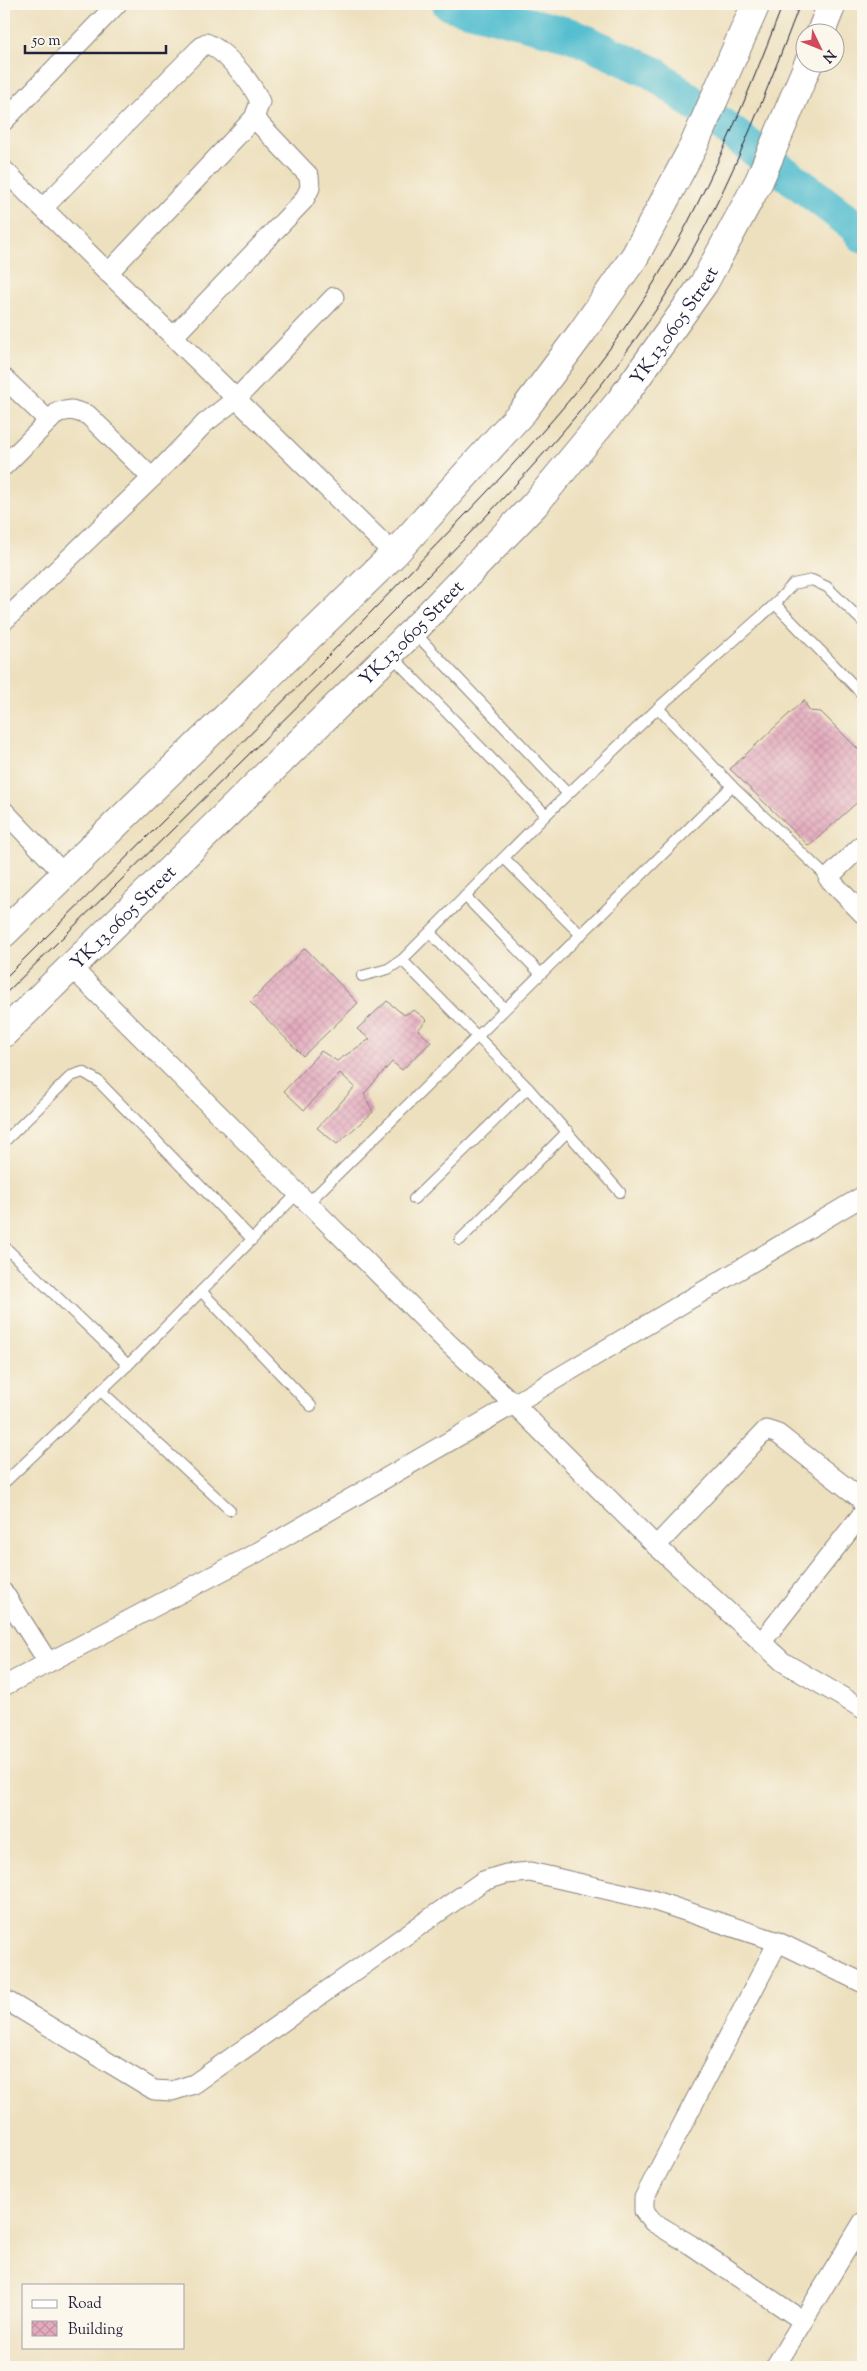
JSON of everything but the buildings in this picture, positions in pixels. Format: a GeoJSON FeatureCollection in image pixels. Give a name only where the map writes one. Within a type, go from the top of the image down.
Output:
{"type":"FeatureCollection","features":[{"type":"Feature","properties":{"kind":"main road"},"geometry":{"type":"LineString","coordinates":[[4,933],[394,554],[524,410],[635,256],[693,147],[756,4]]}},
{"type":"Feature","properties":{"kind":"main road"},"geometry":{"type":"LineString","coordinates":[[825,22],[832,4]]}},
{"type":"Feature","properties":{"kind":"main road","name":"YK_13_0605 Street"},"geometry":{"type":"LineString","coordinates":[[4,1032],[414,631],[535,504],[620,401],[704,283],[759,182],[805,72]]}},
{"type":"Feature","properties":{"kind":"street"},"geometry":{"type":"LineString","coordinates":[[4,121],[117,4]]}},
{"type":"Feature","properties":{"kind":"street"},"geometry":{"type":"LineString","coordinates":[[43,208],[206,43],[216,47],[255,90],[260,102],[254,118],[108,273]]}},
{"type":"Feature","properties":{"kind":"street"},"geometry":{"type":"LineString","coordinates":[[173,337],[304,200],[310,188],[309,176],[254,118]]}},
{"type":"Feature","properties":{"kind":"street"},"geometry":{"type":"LineString","coordinates":[[4,170],[394,554]]}},
{"type":"Feature","properties":{"kind":"street"},"geometry":{"type":"LineString","coordinates":[[4,620],[152,478],[205,423],[236,399],[334,297]]}},
{"type":"Feature","properties":{"kind":"street"},"geometry":{"type":"LineString","coordinates":[[4,378],[49,421]]}},
{"type":"Feature","properties":{"kind":"street"},"geometry":{"type":"LineString","coordinates":[[4,466],[58,412],[72,410],[88,415],[152,478]]}},
{"type":"Feature","properties":{"kind":"street"},"geometry":{"type":"LineString","coordinates":[[4,810],[64,874]]}},
{"type":"Feature","properties":{"kind":"street"},"geometry":{"type":"LineString","coordinates":[[863,844],[828,878],[863,914]]}},
{"type":"Feature","properties":{"kind":"street"},"geometry":{"type":"LineString","coordinates":[[71,967],[448,1343],[514,1404],[656,1546],[783,1662],[863,1709]]}},
{"type":"Feature","properties":{"kind":"street"},"geometry":{"type":"LineString","coordinates":[[4,1686],[258,1552],[514,1404],[863,1196]]}},
{"type":"Feature","properties":{"kind":"street"},"geometry":{"type":"LineString","coordinates":[[656,1546],[766,1430],[778,1434],[861,1499],[863,1505]]}},
{"type":"Feature","properties":{"kind":"street"},"geometry":{"type":"LineString","coordinates":[[761,1643],[863,1513]]}},
{"type":"Feature","properties":{"kind":"street"},"geometry":{"type":"LineString","coordinates":[[4,1592],[48,1662]]}},
{"type":"Feature","properties":{"kind":"street"},"geometry":{"type":"LineString","coordinates":[[4,1999],[154,2090],[172,2091],[194,2084],[483,1880],[506,1874],[530,1872],[652,1900],[778,1942],[863,1983]]}},
{"type":"Feature","properties":{"kind":"street"},"geometry":{"type":"LineString","coordinates":[[778,1942],[644,2198],[644,2212],[653,2222],[691,2245],[803,2322]]}},
{"type":"Feature","properties":{"kind":"street"},"geometry":{"type":"LineString","coordinates":[[775,2367],[863,2222]]}},
{"type":"Feature","properties":{"kind":"lane"},"geometry":{"type":"LineString","coordinates":[[362,976],[388,969],[402,960],[546,815],[658,708],[775,604],[793,584],[812,580],[827,587],[863,622]]}},
{"type":"Feature","properties":{"kind":"lane"},"geometry":{"type":"LineString","coordinates":[[775,604],[863,695]]}},
{"type":"Feature","properties":{"kind":"lane"},"geometry":{"type":"LineString","coordinates":[[414,631],[568,794]]}},
{"type":"Feature","properties":{"kind":"lane"},"geometry":{"type":"LineString","coordinates":[[390,654],[546,815]]}},
{"type":"Feature","properties":{"kind":"lane"},"geometry":{"type":"LineString","coordinates":[[658,708],[732,786],[828,878]]}},
{"type":"Feature","properties":{"kind":"lane"},"geometry":{"type":"LineString","coordinates":[[4,1483],[128,1365],[252,1239],[303,1198],[478,1038],[504,1008],[732,786]]}},
{"type":"Feature","properties":{"kind":"lane"},"geometry":{"type":"LineString","coordinates":[[504,858],[581,935]]}},
{"type":"Feature","properties":{"kind":"lane"},"geometry":{"type":"LineString","coordinates":[[465,896],[540,973]]}},
{"type":"Feature","properties":{"kind":"lane"},"geometry":{"type":"LineString","coordinates":[[430,933],[504,1008]]}},
{"type":"Feature","properties":{"kind":"lane"},"geometry":{"type":"LineString","coordinates":[[402,960],[528,1088],[620,1192]]}},
{"type":"Feature","properties":{"kind":"lane"},"geometry":{"type":"LineString","coordinates":[[4,1142],[71,1076],[83,1072],[98,1081],[252,1239]]}},
{"type":"Feature","properties":{"kind":"lane"},"geometry":{"type":"LineString","coordinates":[[414,1199],[528,1088]]}},
{"type":"Feature","properties":{"kind":"lane"},"geometry":{"type":"LineString","coordinates":[[460,1240],[568,1131]]}},
{"type":"Feature","properties":{"kind":"lane"},"geometry":{"type":"LineString","coordinates":[[4,1246],[128,1365]]}},
{"type":"Feature","properties":{"kind":"lane"},"geometry":{"type":"LineString","coordinates":[[201,1291],[311,1406]]}},
{"type":"Feature","properties":{"kind":"lane"},"geometry":{"type":"LineString","coordinates":[[101,1391],[230,1510]]}},
{"type":"Feature","properties":{"kind":"waterway"},"geometry":{"type":"LineString","coordinates":[[449,4],[571,35],[654,73],[856,227],[863,236]]}},
{"type":"Feature","properties":{"kind":"tram line"},"geometry":{"type":"LineString","coordinates":[[4,979],[357,626],[525,451],[581,386],[632,317],[677,243],[734,125],[783,4]]}},
{"type":"Feature","properties":{"kind":"tram line"},"geometry":{"type":"LineString","coordinates":[[4,995],[438,566],[548,449],[583,408],[647,323],[694,248],[751,128],[800,4]]}}]}
